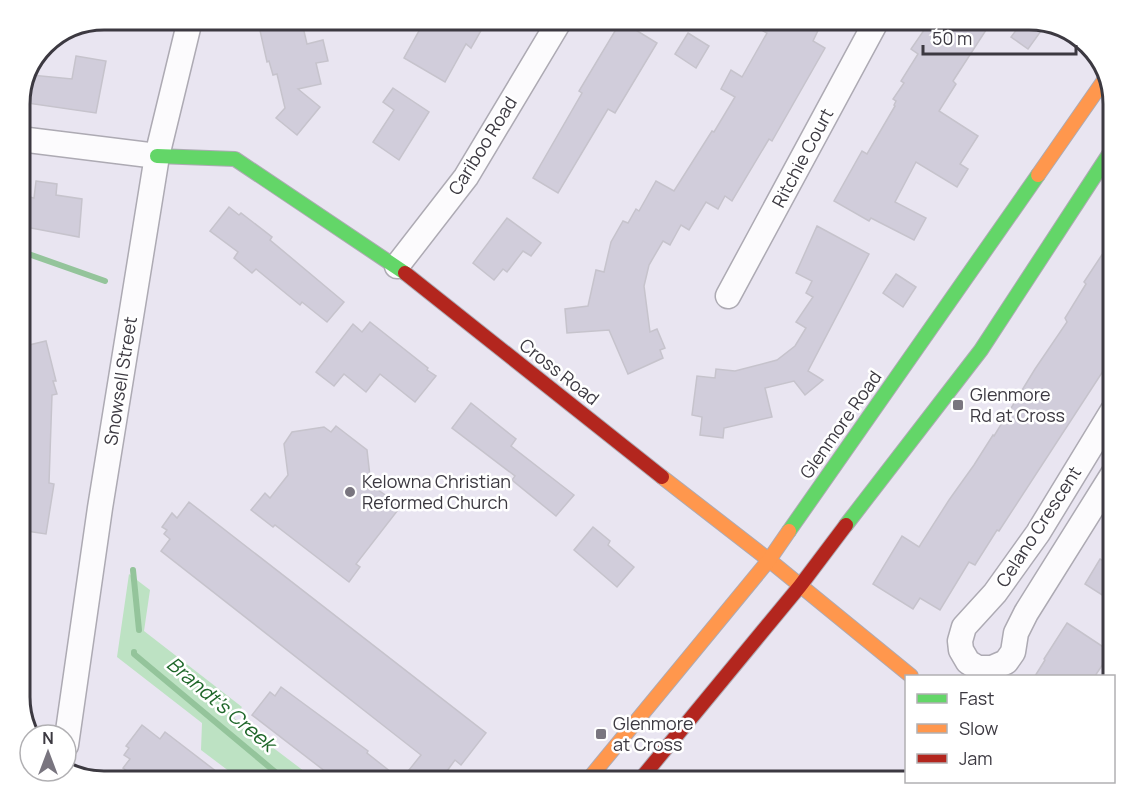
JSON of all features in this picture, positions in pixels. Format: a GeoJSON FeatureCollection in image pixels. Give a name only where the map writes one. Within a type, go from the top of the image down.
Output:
{"type":"FeatureCollection","features":[{"type":"Feature","properties":{"kind":"main road","name":"Glenmore Road"},"geometry":{"type":"LineString","coordinates":[[596,771],[769,560],[1100,86]]}},
{"type":"Feature","properties":{"kind":"main road","name":"Cross Road"},"geometry":{"type":"LineString","coordinates":[[157,156],[235,159],[397,266],[769,560],[910,675]]}},
{"type":"Feature","properties":{"kind":"main road"},"geometry":{"type":"LineString","coordinates":[[648,771],[800,586],[981,350],[1103,163]]}},
{"type":"Feature","properties":{"kind":"street","name":"Snowsell Street"},"geometry":{"type":"LineString","coordinates":[[69,723],[100,508],[157,156],[188,30]]}},
{"type":"Feature","properties":{"kind":"street","name":"Cariboo Road"},"geometry":{"type":"LineString","coordinates":[[397,266],[466,177],[554,30]]}},
{"type":"Feature","properties":{"kind":"street","name":"Ritchie Court"},"geometry":{"type":"LineString","coordinates":[[728,296],[873,30]]}},
{"type":"Feature","properties":{"kind":"street"},"geometry":{"type":"LineString","coordinates":[[30,140],[157,156]]}},
{"type":"Feature","properties":{"kind":"street","name":"Celano Crescent"},"geometry":{"type":"LineString","coordinates":[[1103,426],[1038,533],[995,593],[964,627],[960,640],[961,650],[968,662],[978,668],[992,668],[1006,662],[1013,652],[1016,633],[1026,613],[1103,490]]}},
{"type":"Feature","properties":{"kind":"street","name":"Celano Crescent"},"geometry":{"type":"LineString","coordinates":[[979,611],[997,612],[1009,619],[1016,633]]}},
{"type":"Feature","properties":{"kind":"green space"},"geometry":{"type":"Polygon","coordinates":[[[129,574],[150,590],[144,631],[242,707],[234,718],[304,771],[229,771],[201,750],[202,723],[117,657],[129,574]]]}},
{"type":"Feature","properties":{"kind":"building"},"geometry":{"type":"Polygon","coordinates":[[[260,30],[304,30],[307,44],[323,40],[328,61],[316,63],[321,84],[298,89],[320,107],[297,135],[276,118],[285,108],[277,74],[273,75],[269,61],[267,62],[260,30]]]}},
{"type":"Feature","properties":{"kind":"building"},"geometry":{"type":"Polygon","coordinates":[[[419,30],[481,30],[471,48],[466,44],[445,82],[404,58],[419,30]]]}},
{"type":"Feature","properties":{"kind":"building"},"geometry":{"type":"Polygon","coordinates":[[[616,30],[636,30],[657,43],[615,113],[608,109],[558,193],[533,178],[582,93],[579,91],[616,30]]]}},
{"type":"Feature","properties":{"kind":"building"},"geometry":{"type":"Polygon","coordinates":[[[761,30],[818,30],[813,41],[825,48],[772,141],[769,139],[732,201],[725,196],[718,209],[706,202],[689,230],[681,225],[670,245],[663,241],[649,265],[644,286],[650,332],[657,329],[665,348],[660,350],[663,358],[628,374],[609,330],[567,333],[565,309],[588,306],[596,270],[604,272],[611,242],[623,221],[628,223],[636,209],[639,211],[656,181],[674,191],[735,97],[721,89],[731,70],[742,77],[767,33],[761,30]]]}},
{"type":"Feature","properties":{"kind":"building"},"geometry":{"type":"Polygon","coordinates":[[[924,30],[986,30],[953,81],[956,84],[939,111],[978,136],[960,164],[968,169],[957,187],[916,162],[895,202],[926,218],[914,240],[871,218],[869,221],[834,201],[862,151],[867,154],[895,106],[896,101],[893,99],[904,83],[901,81],[918,54],[911,49],[924,30]]]}},
{"type":"Feature","properties":{"kind":"building"},"geometry":{"type":"Polygon","coordinates":[[[1016,30],[1041,31],[1028,49],[1011,37],[1016,30]]]}},
{"type":"Feature","properties":{"kind":"building"},"geometry":{"type":"Polygon","coordinates":[[[688,33],[709,46],[696,68],[675,54],[688,33]]]}},
{"type":"Feature","properties":{"kind":"building"},"geometry":{"type":"Polygon","coordinates":[[[76,56],[106,61],[96,113],[30,103],[36,76],[72,79],[76,56]]]}},
{"type":"Feature","properties":{"kind":"building"},"geometry":{"type":"Polygon","coordinates":[[[393,88],[429,112],[399,160],[373,142],[394,110],[383,102],[393,88]]]}},
{"type":"Feature","properties":{"kind":"building"},"geometry":{"type":"Polygon","coordinates":[[[36,181],[57,184],[56,195],[82,199],[79,237],[30,228],[30,197],[34,198],[36,181]]]}},
{"type":"Feature","properties":{"kind":"building"},"geometry":{"type":"Polygon","coordinates":[[[229,207],[239,215],[241,213],[272,237],[270,240],[344,302],[327,322],[302,302],[300,305],[256,269],[252,273],[234,258],[238,252],[210,231],[229,207]]]}},
{"type":"Feature","properties":{"kind":"building"},"geometry":{"type":"Polygon","coordinates":[[[507,218],[541,243],[531,256],[523,251],[507,272],[503,269],[494,280],[473,263],[507,218]]]}},
{"type":"Feature","properties":{"kind":"building"},"geometry":{"type":"Polygon","coordinates":[[[817,226],[869,254],[808,371],[823,380],[805,395],[794,381],[765,388],[772,417],[724,428],[723,438],[700,435],[702,417],[692,415],[697,376],[715,378],[716,369],[735,371],[777,360],[795,346],[806,328],[796,322],[813,297],[806,293],[812,281],[796,273],[817,226]]]}},
{"type":"Feature","properties":{"kind":"building"},"geometry":{"type":"Polygon","coordinates":[[[1103,253],[1103,371],[999,531],[997,530],[975,565],[969,562],[940,610],[920,598],[913,609],[873,584],[902,536],[919,547],[1067,322],[1065,318],[1086,284],[1084,282],[1103,253]]]}},
{"type":"Feature","properties":{"kind":"building"},"geometry":{"type":"Polygon","coordinates":[[[896,274],[916,287],[903,307],[883,293],[896,274]]]}},
{"type":"Feature","properties":{"kind":"building"},"geometry":{"type":"Polygon","coordinates":[[[370,322],[436,376],[415,402],[380,374],[366,392],[344,374],[334,386],[316,372],[353,324],[362,332],[370,322]]]}},
{"type":"Feature","properties":{"kind":"building"},"geometry":{"type":"Polygon","coordinates":[[[46,341],[56,381],[53,381],[57,394],[52,395],[49,483],[54,484],[46,534],[30,532],[30,345],[46,341]]]}},
{"type":"Feature","properties":{"kind":"building"},"geometry":{"type":"Polygon","coordinates":[[[471,403],[516,439],[511,446],[574,495],[556,516],[512,480],[515,476],[452,428],[471,403]]]}},
{"type":"Feature","properties":{"kind":"building"},"geometry":{"type":"Polygon","coordinates":[[[336,426],[367,450],[371,485],[401,506],[356,564],[360,567],[349,582],[275,525],[273,527],[251,510],[265,493],[270,498],[288,475],[284,444],[292,432],[324,427],[331,432],[336,426]]]}},
{"type":"Feature","properties":{"kind":"building"},"geometry":{"type":"Polygon","coordinates":[[[189,502],[486,733],[461,765],[455,760],[447,771],[408,771],[421,755],[161,551],[170,539],[164,534],[167,530],[162,527],[172,513],[177,518],[189,502]]]}},
{"type":"Feature","properties":{"kind":"building"},"geometry":{"type":"Polygon","coordinates":[[[593,527],[610,541],[608,545],[634,567],[617,587],[574,550],[593,527]]]}},
{"type":"Feature","properties":{"kind":"building"},"geometry":{"type":"Polygon","coordinates":[[[1100,559],[1103,561],[1103,596],[1085,584],[1100,559]]]}},
{"type":"Feature","properties":{"kind":"building"},"geometry":{"type":"Polygon","coordinates":[[[1067,623],[1103,647],[1103,664],[1096,675],[1036,675],[1067,623]]]}},
{"type":"Feature","properties":{"kind":"building"},"geometry":{"type":"Polygon","coordinates":[[[281,687],[368,751],[367,753],[390,771],[325,771],[252,715],[270,692],[275,696],[281,687]]]}},
{"type":"Feature","properties":{"kind":"building"},"geometry":{"type":"Polygon","coordinates":[[[142,725],[160,739],[165,732],[216,771],[127,771],[123,768],[130,759],[124,755],[129,748],[126,746],[142,725]]]}},
{"type":"Feature","properties":{"kind":"waterway","name":"Brandt's Creek"},"geometry":{"type":"LineString","coordinates":[[30,255],[105,281]]}},
{"type":"Feature","properties":{"kind":"waterway","name":"Brandt's Creek"},"geometry":{"type":"LineString","coordinates":[[133,570],[139,630]]}},
{"type":"Feature","properties":{"kind":"waterway","name":"Brandt's Creek"},"geometry":{"type":"LineString","coordinates":[[134,652],[274,771]]}},
{"type":"Feature","properties":{"kind":"traffic: fast"},"geometry":{"type":"LineString","coordinates":[[157,156],[235,159],[405,273]]}},
{"type":"Feature","properties":{"kind":"traffic: fast"},"geometry":{"type":"LineString","coordinates":[[846,525],[981,350],[1103,163]]}},
{"type":"Feature","properties":{"kind":"traffic: fast"},"geometry":{"type":"LineString","coordinates":[[789,531],[1038,175]]}},
{"type":"Feature","properties":{"kind":"traffic: slow"},"geometry":{"type":"LineString","coordinates":[[1038,175],[1100,86]]}},
{"type":"Feature","properties":{"kind":"traffic: slow"},"geometry":{"type":"LineString","coordinates":[[662,477],[769,560],[910,675]]}},
{"type":"Feature","properties":{"kind":"traffic: slow"},"geometry":{"type":"LineString","coordinates":[[595,771],[769,560],[789,531]]}},
{"type":"Feature","properties":{"kind":"traffic: jam"},"geometry":{"type":"LineString","coordinates":[[405,273],[662,477]]}},
{"type":"Feature","properties":{"kind":"traffic: jam"},"geometry":{"type":"LineString","coordinates":[[647,771],[800,586],[846,525]]}},
{"type":"Feature","properties":{"kind":"place","name":"Glenmore Rd at Cross"},"geometry":{"type":"Point","coordinates":[958,405]}},
{"type":"Feature","properties":{"kind":"place","name":"Kelowna Christian Reformed Church"},"geometry":{"type":"Point","coordinates":[350,492]}},
{"type":"Feature","properties":{"kind":"place","name":"Glenmore at Cross"},"geometry":{"type":"Point","coordinates":[601,734]}}]}
